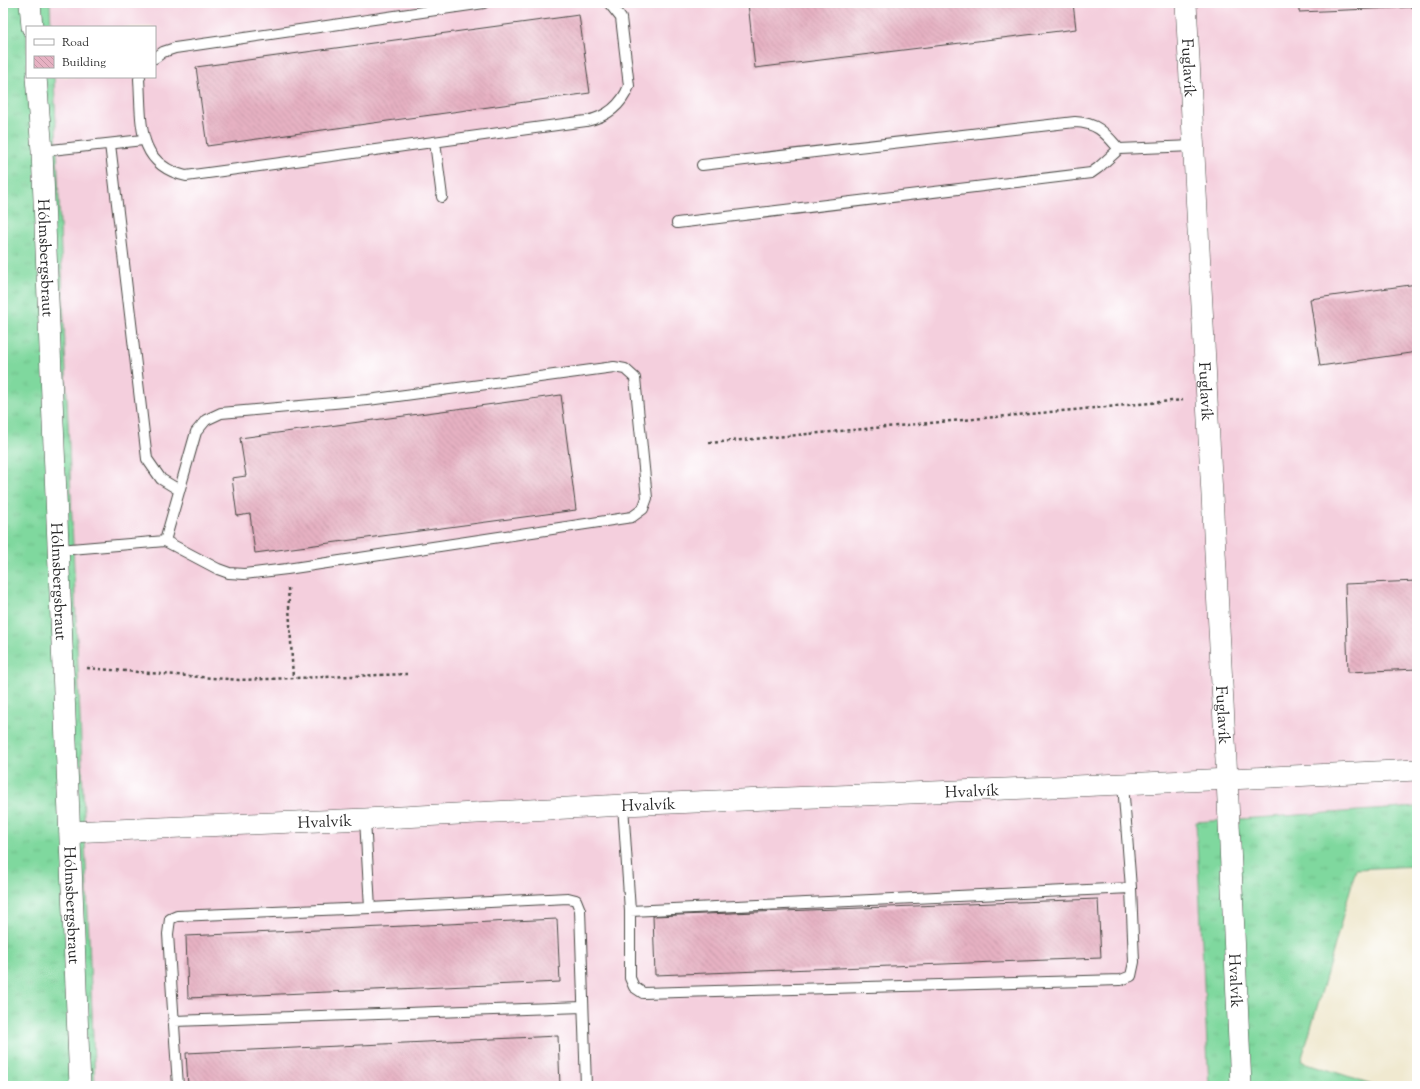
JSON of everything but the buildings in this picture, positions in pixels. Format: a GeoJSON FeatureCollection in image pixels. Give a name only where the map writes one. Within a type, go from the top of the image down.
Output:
{"type":"FeatureCollection","features":[{"type":"Feature","properties":{"kind":"street"},"geometry":{"type":"LineString","coordinates":[[30,3],[32,26]]}},
{"type":"Feature","properties":{"kind":"street","name":"Fuglavík"},"geometry":{"type":"LineString","coordinates":[[1186,3],[1227,779]]}},
{"type":"Feature","properties":{"kind":"street","name":"Hólmsbergsbraut"},"geometry":{"type":"LineString","coordinates":[[36,78],[42,151],[80,1086]]}},
{"type":"Feature","properties":{"kind":"street","name":"Hvalvík"},"geometry":{"type":"LineString","coordinates":[[70,832],[366,819],[623,805],[1417,770]]}},
{"type":"Feature","properties":{"kind":"street","name":"Hvalvík"},"geometry":{"type":"LineString","coordinates":[[1227,779],[1241,1086]]}},
{"type":"Feature","properties":{"kind":"lane"},"geometry":{"type":"LineString","coordinates":[[156,57],[163,52],[175,48],[414,8],[484,3]]}},
{"type":"Feature","properties":{"kind":"lane"},"geometry":{"type":"LineString","coordinates":[[140,78],[144,140],[149,152],[158,163],[166,169],[186,176],[596,119],[605,116],[613,110],[625,95],[629,86],[621,18],[609,3]]}},
{"type":"Feature","properties":{"kind":"lane"},"geometry":{"type":"LineString","coordinates":[[702,165],[1075,122],[1084,122],[1102,130],[1119,149]]}},
{"type":"Feature","properties":{"kind":"lane"},"geometry":{"type":"LineString","coordinates":[[42,151],[144,140]]}},
{"type":"Feature","properties":{"kind":"lane"},"geometry":{"type":"LineString","coordinates":[[435,142],[442,197]]}},
{"type":"Feature","properties":{"kind":"lane"},"geometry":{"type":"LineString","coordinates":[[110,144],[148,459],[161,478],[179,490]]}},
{"type":"Feature","properties":{"kind":"lane"},"geometry":{"type":"LineString","coordinates":[[677,223],[1091,173],[1119,149],[1194,146]]}},
{"type":"Feature","properties":{"kind":"lane"},"geometry":{"type":"LineString","coordinates":[[59,550],[165,541],[218,569],[229,573],[244,574],[287,569],[632,517],[643,509],[647,498],[635,378],[625,369],[614,367],[368,400],[221,413],[206,420],[196,432],[165,541]]}},
{"type":"Feature","properties":{"kind":"lane"},"geometry":{"type":"LineString","coordinates":[[623,805],[630,911],[630,978],[634,987],[643,993],[1121,980],[1131,976],[1134,962],[1131,888],[1123,784]]}},
{"type":"Feature","properties":{"kind":"lane"},"geometry":{"type":"LineString","coordinates":[[366,819],[370,908]]}},
{"type":"Feature","properties":{"kind":"lane"},"geometry":{"type":"LineString","coordinates":[[630,911],[1131,888]]}},
{"type":"Feature","properties":{"kind":"lane"},"geometry":{"type":"LineString","coordinates":[[178,1086],[168,934],[170,919],[177,916],[568,898],[576,900],[580,910],[586,1086]]}},
{"type":"Feature","properties":{"kind":"lane"},"geometry":{"type":"LineString","coordinates":[[174,1021],[583,1007]]}},
{"type":"Feature","properties":{"kind":"path"},"geometry":{"type":"LineString","coordinates":[[709,443],[1207,398]]}},
{"type":"Feature","properties":{"kind":"path"},"geometry":{"type":"LineString","coordinates":[[287,569],[293,678]]}},
{"type":"Feature","properties":{"kind":"path"},"geometry":{"type":"LineString","coordinates":[[63,666],[239,680],[407,674]]}},
{"type":"Feature","properties":{"kind":"shaded area"},"geometry":{"type":"Polygon","coordinates":[[[50,3],[1417,3],[1417,807],[1196,822],[1209,1086],[95,1086],[54,78],[156,78],[156,26],[51,26],[50,3]]]}},
{"type":"Feature","properties":{"kind":"green space"},"geometry":{"type":"Polygon","coordinates":[[[3,3],[50,3],[51,26],[26,26],[26,78],[54,78],[95,1086],[3,1086],[3,3]]]}},
{"type":"Feature","properties":{"kind":"green space"},"geometry":{"type":"Polygon","coordinates":[[[1417,807],[1417,866],[1356,869],[1301,1061],[1378,1086],[1209,1086],[1196,822],[1417,807]]]}}]}
